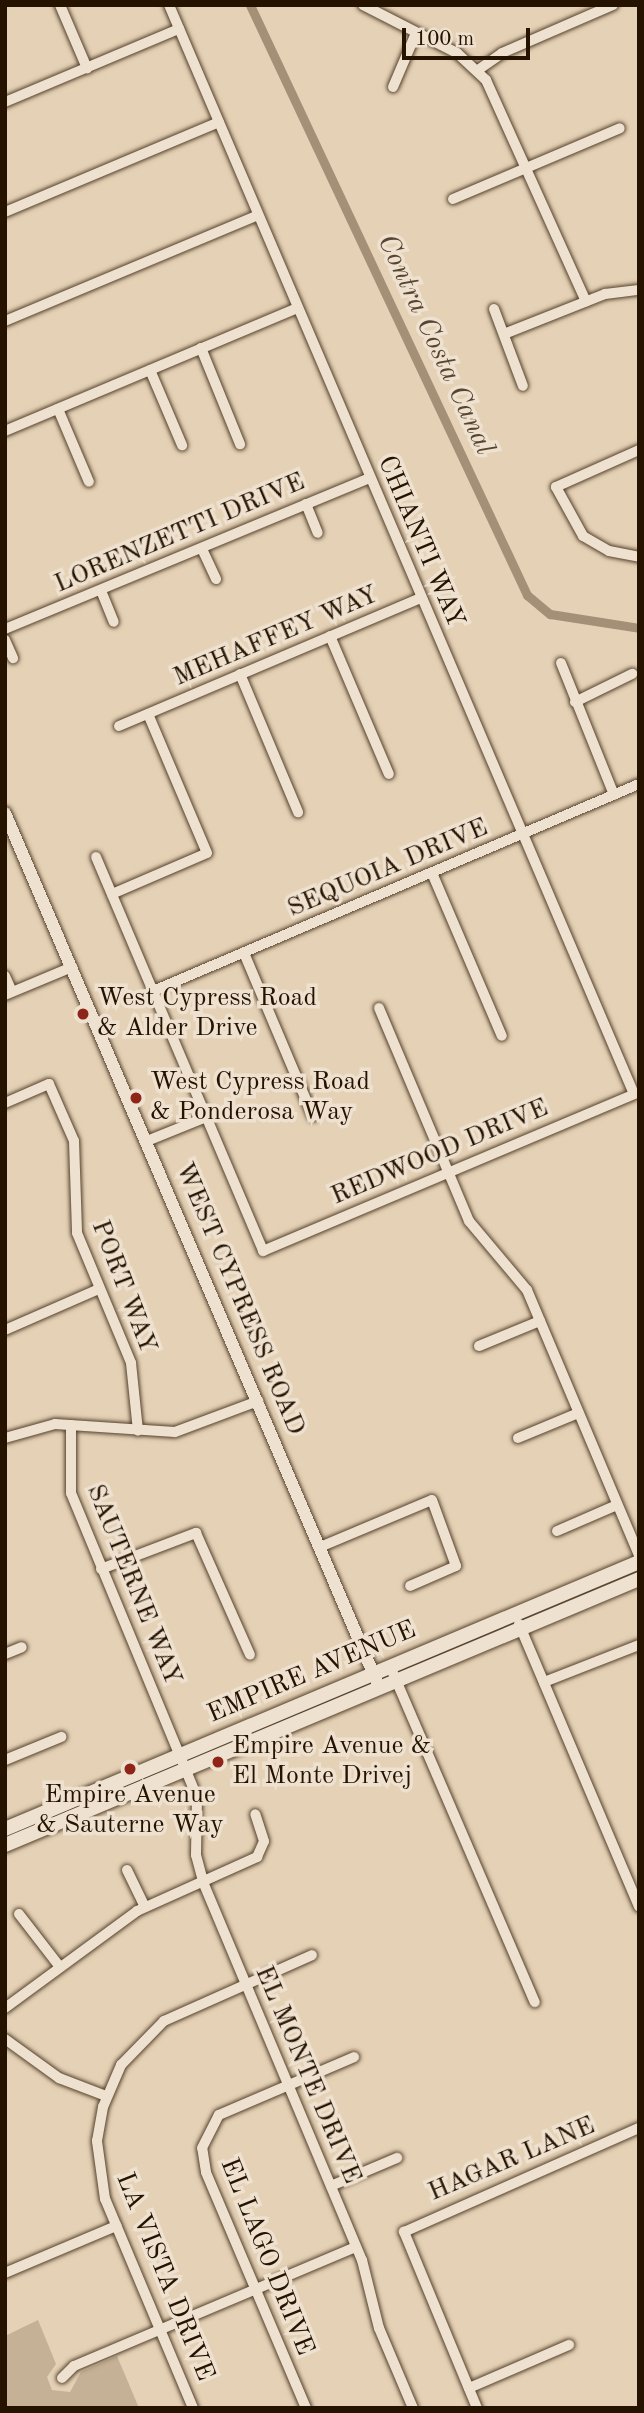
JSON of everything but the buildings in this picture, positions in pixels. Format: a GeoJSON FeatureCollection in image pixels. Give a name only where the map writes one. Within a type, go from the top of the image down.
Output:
{"type":"FeatureCollection","features":[{"type":"Feature","properties":{"kind":"main road","name":"EMPIRE AVENUE"},"geometry":{"type":"LineString","coordinates":[[5,1845],[374,1673],[639,1562]]}},
{"type":"Feature","properties":{"kind":"main road","name":"EMPIRE AVENUE"},"geometry":{"type":"LineString","coordinates":[[5,1829],[380,1688],[639,1579]]}},
{"type":"Feature","properties":{"kind":"street"},"geometry":{"type":"LineString","coordinates":[[60,5],[87,68]]}},
{"type":"Feature","properties":{"kind":"street","name":"CHIANTI WAY"},"geometry":{"type":"LineString","coordinates":[[169,5],[634,1094]]}},
{"type":"Feature","properties":{"kind":"street"},"geometry":{"type":"LineString","coordinates":[[364,5],[478,70],[530,167],[586,301]]}},
{"type":"Feature","properties":{"kind":"street"},"geometry":{"type":"LineString","coordinates":[[478,70],[502,53],[613,5]]}},
{"type":"Feature","properties":{"kind":"street"},"geometry":{"type":"LineString","coordinates":[[5,102],[179,29]]}},
{"type":"Feature","properties":{"kind":"street"},"geometry":{"type":"LineString","coordinates":[[393,87],[416,33]]}},
{"type":"Feature","properties":{"kind":"street"},"geometry":{"type":"LineString","coordinates":[[5,212],[219,122]]}},
{"type":"Feature","properties":{"kind":"street"},"geometry":{"type":"LineString","coordinates":[[453,199],[620,128]]}},
{"type":"Feature","properties":{"kind":"street"},"geometry":{"type":"LineString","coordinates":[[5,321],[258,215]]}},
{"type":"Feature","properties":{"kind":"street"},"geometry":{"type":"LineString","coordinates":[[504,334],[586,301],[639,290]]}},
{"type":"Feature","properties":{"kind":"street"},"geometry":{"type":"LineString","coordinates":[[5,431],[297,309]]}},
{"type":"Feature","properties":{"kind":"street"},"geometry":{"type":"LineString","coordinates":[[494,309],[523,386]]}},
{"type":"Feature","properties":{"kind":"street"},"geometry":{"type":"LineString","coordinates":[[201,348],[240,444]]}},
{"type":"Feature","properties":{"kind":"street"},"geometry":{"type":"LineString","coordinates":[[150,370],[182,445]]}},
{"type":"Feature","properties":{"kind":"street"},"geometry":{"type":"LineString","coordinates":[[58,409],[89,482]]}},
{"type":"Feature","properties":{"kind":"street"},"geometry":{"type":"LineString","coordinates":[[639,450],[565,481],[556,494],[583,536],[608,551],[639,557]]}},
{"type":"Feature","properties":{"kind":"street","name":"LORENZETTI DRIVE"},"geometry":{"type":"LineString","coordinates":[[5,629],[102,593],[370,478]]}},
{"type":"Feature","properties":{"kind":"street"},"geometry":{"type":"LineString","coordinates":[[306,505],[318,533]]}},
{"type":"Feature","properties":{"kind":"street"},"geometry":{"type":"LineString","coordinates":[[203,551],[216,579]]}},
{"type":"Feature","properties":{"kind":"street"},"geometry":{"type":"LineString","coordinates":[[102,593],[114,622]]}},
{"type":"Feature","properties":{"kind":"street","name":"MEHAFFEY WAY"},"geometry":{"type":"LineString","coordinates":[[120,726],[421,598]]}},
{"type":"Feature","properties":{"kind":"street"},"geometry":{"type":"LineString","coordinates":[[330,636],[389,774]]}},
{"type":"Feature","properties":{"kind":"street"},"geometry":{"type":"LineString","coordinates":[[5,640],[13,659]]}},
{"type":"Feature","properties":{"kind":"street"},"geometry":{"type":"LineString","coordinates":[[561,663],[614,794]]}},
{"type":"Feature","properties":{"kind":"street"},"geometry":{"type":"LineString","coordinates":[[240,674],[298,812]]}},
{"type":"Feature","properties":{"kind":"street"},"geometry":{"type":"LineString","coordinates":[[575,702],[632,674]]}},
{"type":"Feature","properties":{"kind":"street","name":"MEHAFFEY WAY"},"geometry":{"type":"LineString","coordinates":[[112,894],[207,853],[148,714]]}},
{"type":"Feature","properties":{"kind":"street","name":"SEQUOIA DRIVE"},"geometry":{"type":"LineString","coordinates":[[153,991],[639,784]]}},
{"type":"Feature","properties":{"kind":"street","name":"WEST CYPRESS ROAD"},"geometry":{"type":"LineString","coordinates":[[5,813],[380,1688]]}},
{"type":"Feature","properties":{"kind":"street"},"geometry":{"type":"LineString","coordinates":[[96,857],[206,1116],[147,1142]]}},
{"type":"Feature","properties":{"kind":"street"},"geometry":{"type":"LineString","coordinates":[[432,873],[502,1036]]}},
{"type":"Feature","properties":{"kind":"street"},"geometry":{"type":"LineString","coordinates":[[244,953],[313,1116]]}},
{"type":"Feature","properties":{"kind":"street"},"geometry":{"type":"LineString","coordinates":[[5,975],[9,993],[72,967]]}},
{"type":"Feature","properties":{"kind":"street"},"geometry":{"type":"LineString","coordinates":[[379,1008],[476,1234],[515,1270],[540,1321],[639,1555]]}},
{"type":"Feature","properties":{"kind":"street","name":"PORT WAY"},"geometry":{"type":"LineString","coordinates":[[5,1103],[50,1084],[74,1141],[77,1233],[136,1381],[138,1431]]}},
{"type":"Feature","properties":{"kind":"street","name":"REDWOOD DRIVE"},"geometry":{"type":"LineString","coordinates":[[206,1116],[263,1251],[634,1094]]}},
{"type":"Feature","properties":{"kind":"street"},"geometry":{"type":"LineString","coordinates":[[5,1330],[99,1289]]}},
{"type":"Feature","properties":{"kind":"street"},"geometry":{"type":"LineString","coordinates":[[479,1346],[540,1321]]}},
{"type":"Feature","properties":{"kind":"street"},"geometry":{"type":"LineString","coordinates":[[5,1438],[39,1425],[138,1431],[184,1430],[258,1401]]}},
{"type":"Feature","properties":{"kind":"street"},"geometry":{"type":"LineString","coordinates":[[518,1438],[578,1413]]}},
{"type":"Feature","properties":{"kind":"street","name":"SAUTERNE WAY"},"geometry":{"type":"LineString","coordinates":[[71,1425],[71,1493],[183,1762]]}},
{"type":"Feature","properties":{"kind":"street"},"geometry":{"type":"LineString","coordinates":[[320,1547],[432,1500],[456,1566],[410,1586]]}},
{"type":"Feature","properties":{"kind":"street"},"geometry":{"type":"LineString","coordinates":[[557,1531],[617,1505]]}},
{"type":"Feature","properties":{"kind":"street"},"geometry":{"type":"LineString","coordinates":[[101,1569],[196,1533],[250,1655]]}},
{"type":"Feature","properties":{"kind":"street"},"geometry":{"type":"LineString","coordinates":[[515,1613],[639,1907]]}},
{"type":"Feature","properties":{"kind":"street"},"geometry":{"type":"LineString","coordinates":[[544,1682],[639,1644]]}},
{"type":"Feature","properties":{"kind":"street"},"geometry":{"type":"LineString","coordinates":[[5,1654],[22,1647]]}},
{"type":"Feature","properties":{"kind":"street"},"geometry":{"type":"LineString","coordinates":[[390,1666],[535,2002]]}},
{"type":"Feature","properties":{"kind":"street"},"geometry":{"type":"LineString","coordinates":[[5,1760],[61,1737]]}},
{"type":"Feature","properties":{"kind":"street","name":"EL MONTE DRIVE"},"geometry":{"type":"LineString","coordinates":[[183,1762],[200,1811],[196,1855],[204,1882],[356,2247],[379,2328],[412,2408]]}},
{"type":"Feature","properties":{"kind":"street"},"geometry":{"type":"LineString","coordinates":[[5,2008],[145,1907],[257,1857],[264,1841],[255,1814]]}},
{"type":"Feature","properties":{"kind":"street"},"geometry":{"type":"LineString","coordinates":[[127,1870],[145,1907]]}},
{"type":"Feature","properties":{"kind":"street"},"geometry":{"type":"LineString","coordinates":[[19,1914],[60,1966]]}},
{"type":"Feature","properties":{"kind":"street","name":"LA VISTA DRIVE"},"geometry":{"type":"LineString","coordinates":[[193,2408],[116,2226],[98,2163],[106,2096],[121,2065],[164,2021],[312,1955]]}},
{"type":"Feature","properties":{"kind":"street"},"geometry":{"type":"LineString","coordinates":[[5,2039],[59,2078],[106,2096]]}},
{"type":"Feature","properties":{"kind":"street","name":"EL LAGO DRIVE"},"geometry":{"type":"LineString","coordinates":[[306,2408],[206,2172],[202,2148],[219,2115],[354,2057]]}},
{"type":"Feature","properties":{"kind":"street","name":"HAGAR LANE"},"geometry":{"type":"LineString","coordinates":[[469,2388],[404,2232],[639,2128]]}},
{"type":"Feature","properties":{"kind":"street"},"geometry":{"type":"LineString","coordinates":[[331,2186],[397,2158]]}},
{"type":"Feature","properties":{"kind":"street"},"geometry":{"type":"LineString","coordinates":[[5,2273],[116,2226]]}},
{"type":"Feature","properties":{"kind":"street"},"geometry":{"type":"LineString","coordinates":[[62,2378],[74,2366],[356,2247]]}},
{"type":"Feature","properties":{"kind":"street"},"geometry":{"type":"LineString","coordinates":[[477,2408],[469,2388],[569,2345]]}},
{"type":"Feature","properties":{"kind":"shaded area"},"geometry":{"type":"Polygon","coordinates":[[[38,2320],[56,2364],[47,2377],[52,2390],[70,2392],[81,2372],[117,2356],[139,2408],[5,2408],[5,2336],[38,2320]]]}},
{"type":"Feature","properties":{"kind":"waterway","name":"Contra Costa Canal"},"geometry":{"type":"LineString","coordinates":[[250,5],[527,595],[550,614],[639,628]]}},
{"type":"Feature","properties":{"kind":"place","name":"West Cypress Road & Alder Drive"},"geometry":{"type":"Point","coordinates":[83,1014]}},
{"type":"Feature","properties":{"kind":"place","name":"West Cypress Road & Ponderosa Way"},"geometry":{"type":"Point","coordinates":[136,1098]}},
{"type":"Feature","properties":{"kind":"place","name":"Empire Avenue & El Monte Drivej"},"geometry":{"type":"Point","coordinates":[218,1762]}},
{"type":"Feature","properties":{"kind":"place","name":"Empire Avenue & Sauterne Way"},"geometry":{"type":"Point","coordinates":[130,1769]}}]}
